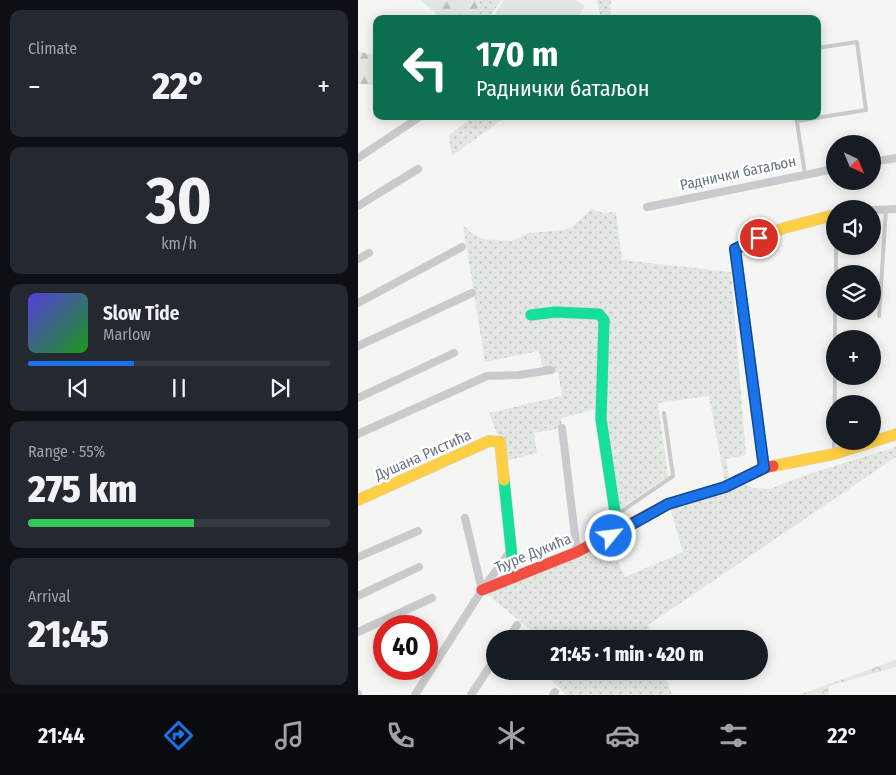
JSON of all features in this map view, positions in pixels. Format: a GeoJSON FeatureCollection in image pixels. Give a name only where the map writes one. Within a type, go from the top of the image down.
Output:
{"type":"FeatureCollection","features":[{"type":"Feature","properties":{"kind":"street"},"geometry":{"type":"LineString","coordinates":[[358,158],[415,120]]}},
{"type":"Feature","properties":{"kind":"street"},"geometry":{"type":"LineString","coordinates":[[881,160],[896,158]]}},
{"type":"Feature","properties":{"kind":"street"},"geometry":{"type":"LineString","coordinates":[[358,206],[418,169]]}},
{"type":"Feature","properties":{"kind":"street","name":"Раднички батаљон"},"geometry":{"type":"LineString","coordinates":[[647,207],[826,170]]}},
{"type":"Feature","properties":{"kind":"street"},"geometry":{"type":"LineString","coordinates":[[881,209],[896,209]]}},
{"type":"Feature","properties":{"kind":"street"},"geometry":{"type":"LineString","coordinates":[[764,468],[735,249],[784,228],[826,217]]}},
{"type":"Feature","properties":{"kind":"street"},"geometry":{"type":"LineString","coordinates":[[358,303],[462,247]]}},
{"type":"Feature","properties":{"kind":"street"},"geometry":{"type":"LineString","coordinates":[[358,259],[369,253]]}},
{"type":"Feature","properties":{"kind":"street"},"geometry":{"type":"LineString","coordinates":[[358,346],[472,293]]}},
{"type":"Feature","properties":{"kind":"street"},"geometry":{"type":"LineString","coordinates":[[531,315],[555,312],[599,314],[602,317],[601,418],[615,516],[611,536]]}},
{"type":"Feature","properties":{"kind":"street"},"geometry":{"type":"LineString","coordinates":[[358,398],[454,353]]}},
{"type":"Feature","properties":{"kind":"street"},"geometry":{"type":"LineString","coordinates":[[358,434],[487,376],[519,375],[551,370]]}},
{"type":"Feature","properties":{"kind":"street"},"geometry":{"type":"LineString","coordinates":[[562,428],[577,552]]}},
{"type":"Feature","properties":{"kind":"street","name":"Ђуре Дукића"},"geometry":{"type":"LineString","coordinates":[[414,695],[482,590],[577,552],[611,536],[668,504],[725,487],[764,468],[834,454],[896,434]]}},
{"type":"Feature","properties":{"kind":"street","name":"Душана Ристића"},"geometry":{"type":"LineString","coordinates":[[358,500],[490,441],[500,442],[511,550]]}},
{"type":"Feature","properties":{"kind":"street"},"geometry":{"type":"LineString","coordinates":[[465,518],[482,590]]}},
{"type":"Feature","properties":{"kind":"street"},"geometry":{"type":"LineString","coordinates":[[358,557],[418,531]]}},
{"type":"Feature","properties":{"kind":"street"},"geometry":{"type":"LineString","coordinates":[[511,550],[514,577]]}},
{"type":"Feature","properties":{"kind":"street"},"geometry":{"type":"LineString","coordinates":[[482,590],[511,550]]}},
{"type":"Feature","properties":{"kind":"street"},"geometry":{"type":"LineString","coordinates":[[358,596],[419,567]]}},
{"type":"Feature","properties":{"kind":"street"},"geometry":{"type":"LineString","coordinates":[[358,632],[432,598]]}},
{"type":"Feature","properties":{"kind":"street"},"geometry":{"type":"LineString","coordinates":[[514,630],[517,625]]}},
{"type":"Feature","properties":{"kind":"street"},"geometry":{"type":"LineString","coordinates":[[471,695],[486,672]]}},
{"type":"Feature","properties":{"kind":"lane"},"geometry":{"type":"LineString","coordinates":[[821,47],[857,42],[866,110],[821,115]]}},
{"type":"Feature","properties":{"kind":"lane"},"geometry":{"type":"LineString","coordinates":[[797,120],[805,174]]}},
{"type":"Feature","properties":{"kind":"lane"},"geometry":{"type":"LineString","coordinates":[[881,276],[886,209]]}},
{"type":"Feature","properties":{"kind":"lane"},"geometry":{"type":"LineString","coordinates":[[834,385],[834,454]]}},
{"type":"Feature","properties":{"kind":"lane"},"geometry":{"type":"LineString","coordinates":[[615,516],[673,476],[664,413]]}},
{"type":"Feature","properties":{"kind":"green space"},"geometry":{"type":"Polygon","coordinates":[[[420,0],[476,0],[480,3],[474,15],[436,15],[420,0]]]}},
{"type":"Feature","properties":{"kind":"green space"},"geometry":{"type":"Polygon","coordinates":[[[476,0],[501,0],[491,15],[474,15],[480,3],[476,0]]]}},
{"type":"Feature","properties":{"kind":"green space"},"geometry":{"type":"Polygon","coordinates":[[[504,0],[576,0],[585,6],[579,15],[495,15],[504,0]]]}},
{"type":"Feature","properties":{"kind":"green space"},"geometry":{"type":"Polygon","coordinates":[[[597,0],[611,0],[610,15],[600,15],[597,0]]]}},
{"type":"Feature","properties":{"kind":"green space"},"geometry":{"type":"Polygon","coordinates":[[[358,51],[373,55],[373,85],[358,84],[358,51]]]}},
{"type":"Feature","properties":{"kind":"green space"},"geometry":{"type":"Polygon","coordinates":[[[469,120],[502,120],[452,156],[449,135],[469,120]]]}},
{"type":"Feature","properties":{"kind":"green space"},"geometry":{"type":"Polygon","coordinates":[[[591,209],[603,213],[616,212],[622,260],[731,272],[746,455],[726,459],[730,483],[725,483],[709,396],[658,403],[668,476],[615,512],[600,408],[561,418],[562,428],[534,433],[537,453],[501,462],[500,442],[489,413],[562,396],[558,372],[544,375],[539,351],[485,362],[463,225],[471,233],[483,239],[511,241],[529,233],[563,230],[572,227],[591,209]]]}},
{"type":"Feature","properties":{"kind":"green space"},"geometry":{"type":"Polygon","coordinates":[[[896,447],[896,457],[648,625],[649,630],[531,630],[482,590],[608,541],[625,577],[683,552],[670,508],[742,482],[753,488],[770,489],[802,476],[896,447]]]}},
{"type":"Feature","properties":{"kind":"green space"},"geometry":{"type":"Polygon","coordinates":[[[896,660],[896,667],[829,686],[828,695],[798,695],[896,660]]]}},
{"type":"Feature","properties":{"kind":"green space"},"geometry":{"type":"Polygon","coordinates":[[[552,680],[667,680],[672,695],[566,695],[552,680]]]}},
{"type":"Feature","properties":{"kind":"traffic: fast"},"geometry":{"type":"LineString","coordinates":[[737,262],[764,468]]}},
{"type":"Feature","properties":{"kind":"traffic: fast"},"geometry":{"type":"LineString","coordinates":[[531,315],[555,312],[599,314],[604,320],[601,419],[615,512],[611,536]]}},
{"type":"Feature","properties":{"kind":"traffic: fast"},"geometry":{"type":"LineString","coordinates":[[504,480],[514,577]]}},
{"type":"Feature","properties":{"kind":"traffic: slow"},"geometry":{"type":"LineString","coordinates":[[737,262],[735,249],[784,228],[826,217]]}},
{"type":"Feature","properties":{"kind":"traffic: slow"},"geometry":{"type":"LineString","coordinates":[[773,466],[834,454],[897,434]]}},
{"type":"Feature","properties":{"kind":"traffic: slow"},"geometry":{"type":"LineString","coordinates":[[358,500],[489,441],[500,442],[504,480]]}},
{"type":"Feature","properties":{"kind":"traffic: jam"},"geometry":{"type":"LineString","coordinates":[[482,590],[577,552],[668,504],[725,487],[764,468],[773,466]]}},
{"type":"Feature","properties":{"kind":"route"},"geometry":{"type":"LineString","coordinates":[[611,536],[668,504],[725,487],[764,468],[735,249],[759,238]]}}]}
